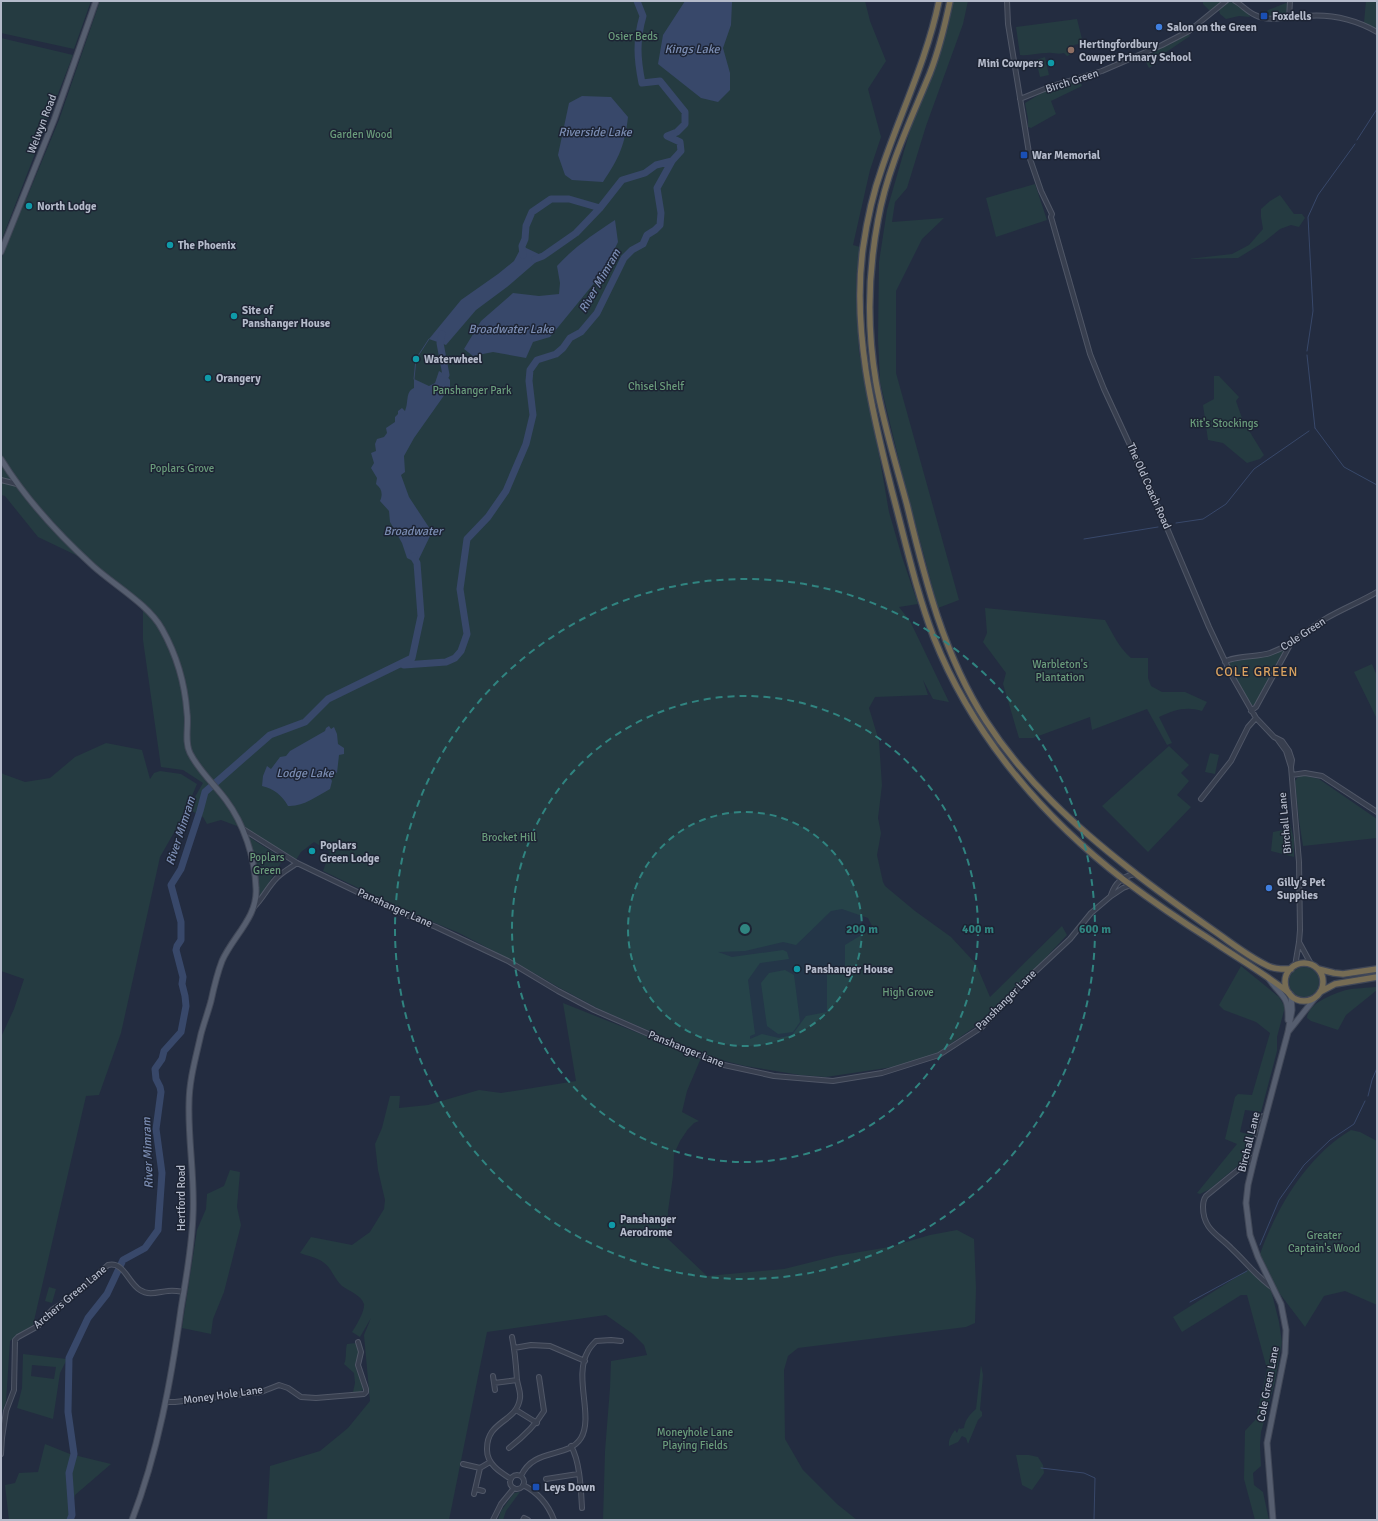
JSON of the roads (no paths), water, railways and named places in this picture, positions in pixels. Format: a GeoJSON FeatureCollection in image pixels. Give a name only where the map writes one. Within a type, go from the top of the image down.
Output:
{"type":"FeatureCollection","features":[{"type":"Feature","properties":{"kind":"highway"},"geometry":{"type":"LineString","coordinates":[[939,1],[930,40],[923,61],[888,150],[876,186],[864,245],[861,267],[860,299],[864,359],[869,393],[889,479],[921,599],[933,635],[955,686],[980,728],[1042,806],[1092,853],[1132,885],[1209,939],[1268,976],[1300,1000],[1305,1001],[1315,998],[1320,992],[1323,986],[1323,980],[1318,968]]}},
{"type":"Feature","properties":{"kind":"highway"},"geometry":{"type":"LineString","coordinates":[[950,1],[947,19],[931,71],[896,155],[878,220],[873,250],[870,326],[876,385],[892,450],[930,595],[941,630],[963,681],[986,721],[1018,764],[1074,823],[1136,874],[1190,914],[1269,967],[1280,970],[1300,964],[1311,964],[1334,974],[1377,969]]}},
{"type":"Feature","properties":{"kind":"highway"},"geometry":{"type":"LineString","coordinates":[[1290,994],[1286,983],[1286,978],[1293,967]]}},
{"type":"Feature","properties":{"kind":"highway"},"geometry":{"type":"LineString","coordinates":[[1320,992],[1335,984],[1377,977]]}},
{"type":"Feature","properties":{"kind":"main road","name":"Welwyn Road"},"geometry":{"type":"LineString","coordinates":[[1,252],[54,120],[96,1]]}},
{"type":"Feature","properties":{"kind":"main road"},"geometry":{"type":"LineString","coordinates":[[1,459],[17,484],[74,548],[113,583],[148,610],[161,626],[170,644],[184,686],[188,716],[188,748],[197,763],[228,802],[242,829],[254,872],[256,891],[254,907]]}},
{"type":"Feature","properties":{"kind":"main road","name":"Hertford Road"},"geometry":{"type":"LineString","coordinates":[[132,1520],[143,1492],[155,1452],[166,1402],[191,1243],[193,1211],[189,1102],[192,1076],[202,1031],[224,956],[254,907]]}},
{"type":"Feature","properties":{"kind":"main road"},"geometry":{"type":"LineString","coordinates":[[1268,976],[1287,1002],[1289,1009],[1288,1030]]}},
{"type":"Feature","properties":{"kind":"main road","name":"Birchall Lane"},"geometry":{"type":"LineString","coordinates":[[1258,1257],[1250,1235],[1246,1203],[1248,1185],[1292,1013],[1290,994]]}},
{"type":"Feature","properties":{"kind":"main road","name":"Birchall Lane"},"geometry":{"type":"LineString","coordinates":[[1288,1030],[1315,998]]}},
{"type":"Feature","properties":{"kind":"main road","name":"Cole Green Lane"},"geometry":{"type":"LineString","coordinates":[[1258,1257],[1280,1304],[1286,1328],[1283,1366],[1267,1443],[1273,1520]]}},
{"type":"Feature","properties":{"kind":"street","name":"The Old Coach Road"},"geometry":{"type":"LineString","coordinates":[[1007,1],[1008,24],[1030,159],[1035,177],[1051,217],[1090,354],[1225,662],[1251,711],[1278,740],[1286,752],[1291,767],[1292,776]]}},
{"type":"Feature","properties":{"kind":"street","name":"Birch Green"},"geometry":{"type":"LineString","coordinates":[[1020,99],[1052,86],[1102,71],[1162,45],[1189,31],[1226,1]]}},
{"type":"Feature","properties":{"kind":"street"},"geometry":{"type":"LineString","coordinates":[[1235,1],[1254,15],[1269,18],[1289,18],[1308,15],[1342,18],[1361,23],[1377,32]]}},
{"type":"Feature","properties":{"kind":"street"},"geometry":{"type":"LineString","coordinates":[[1289,18],[1290,1]]}},
{"type":"Feature","properties":{"kind":"street"},"geometry":{"type":"LineString","coordinates":[[1,480],[17,484]]}},
{"type":"Feature","properties":{"kind":"street","name":"Cole Green"},"geometry":{"type":"LineString","coordinates":[[1225,662],[1231,659],[1269,654],[1291,643],[1325,619],[1377,592]]}},
{"type":"Feature","properties":{"kind":"street"},"geometry":{"type":"LineString","coordinates":[[1251,711],[1256,707],[1291,643]]}},
{"type":"Feature","properties":{"kind":"street"},"geometry":{"type":"LineString","coordinates":[[1201,799],[1226,768],[1238,750],[1248,727],[1256,718]]}},
{"type":"Feature","properties":{"kind":"street"},"geometry":{"type":"LineString","coordinates":[[1292,776],[1305,773],[1322,776],[1377,812]]}},
{"type":"Feature","properties":{"kind":"street","name":"Birchall Lane"},"geometry":{"type":"LineString","coordinates":[[1292,776],[1300,875],[1299,942],[1293,967]]}},
{"type":"Feature","properties":{"kind":"street","name":"Panshanger Lane"},"geometry":{"type":"LineString","coordinates":[[242,829],[297,862],[399,912],[436,927],[508,961],[558,991],[594,1010],[660,1039],[724,1065],[774,1076],[833,1080],[882,1073],[939,1055],[982,1027],[1021,985],[1070,939],[1091,913],[1111,896],[1123,888],[1132,885]]}},
{"type":"Feature","properties":{"kind":"street"},"geometry":{"type":"LineString","coordinates":[[254,907],[260,902],[274,881],[284,871],[297,862]]}},
{"type":"Feature","properties":{"kind":"street"},"geometry":{"type":"LineString","coordinates":[[1123,878],[1128,875],[1136,874]]}},
{"type":"Feature","properties":{"kind":"street","name":"Panshanger Lane"},"geometry":{"type":"LineString","coordinates":[[1111,896],[1118,882],[1123,878]]}},
{"type":"Feature","properties":{"kind":"street","name":"Birchall Lane"},"geometry":{"type":"LineString","coordinates":[[1299,942],[1311,964]]}},
{"type":"Feature","properties":{"kind":"street"},"geometry":{"type":"LineString","coordinates":[[1255,1156],[1203,1199],[1203,1213],[1208,1226],[1217,1237],[1231,1247],[1261,1279],[1273,1288]]}},
{"type":"Feature","properties":{"kind":"street","name":"Archers Green Lane"},"geometry":{"type":"LineString","coordinates":[[1,1454],[6,1411],[14,1390],[15,1340],[18,1337],[38,1326],[52,1310],[73,1296],[108,1265],[115,1264],[121,1268],[131,1283],[144,1292],[150,1294],[169,1291],[184,1292]]}},
{"type":"Feature","properties":{"kind":"street"},"geometry":{"type":"LineString","coordinates":[[511,1479],[500,1472],[490,1462],[487,1450],[489,1434],[516,1410],[520,1398],[512,1337]]}},
{"type":"Feature","properties":{"kind":"street"},"geometry":{"type":"LineString","coordinates":[[521,1476],[524,1468],[534,1460],[571,1446],[581,1438],[585,1423],[582,1382],[588,1350],[596,1341],[621,1340]]}},
{"type":"Feature","properties":{"kind":"street","name":"Money Hole Lane"},"geometry":{"type":"LineString","coordinates":[[166,1402],[261,1392],[279,1385],[288,1388],[301,1397],[316,1398],[364,1394],[366,1389],[358,1365],[361,1352],[358,1342]]}},
{"type":"Feature","properties":{"kind":"street"},"geometry":{"type":"LineString","coordinates":[[514,1348],[531,1345],[550,1346],[585,1361]]}},
{"type":"Feature","properties":{"kind":"street"},"geometry":{"type":"LineString","coordinates":[[493,1376],[495,1390]]}},
{"type":"Feature","properties":{"kind":"street"},"geometry":{"type":"LineString","coordinates":[[509,1448],[525,1436],[537,1423],[544,1411],[539,1377]]}},
{"type":"Feature","properties":{"kind":"street"},"geometry":{"type":"LineString","coordinates":[[494,1383],[517,1380]]}},
{"type":"Feature","properties":{"kind":"street"},"geometry":{"type":"LineString","coordinates":[[516,1410],[537,1423]]}},
{"type":"Feature","properties":{"kind":"street"},"geometry":{"type":"LineString","coordinates":[[571,1446],[574,1452],[578,1474],[582,1508]]}},
{"type":"Feature","properties":{"kind":"street"},"geometry":{"type":"LineString","coordinates":[[463,1464],[480,1468],[490,1462]]}},
{"type":"Feature","properties":{"kind":"street"},"geometry":{"type":"LineString","coordinates":[[474,1494],[480,1468]]}},
{"type":"Feature","properties":{"kind":"street"},"geometry":{"type":"LineString","coordinates":[[546,1479],[578,1474]]}},
{"type":"Feature","properties":{"kind":"street"},"geometry":{"type":"LineString","coordinates":[[511,1479],[515,1476],[521,1476]]}},
{"type":"Feature","properties":{"kind":"street"},"geometry":{"type":"LineString","coordinates":[[521,1476],[524,1481],[523,1485]]}},
{"type":"Feature","properties":{"kind":"street"},"geometry":{"type":"LineString","coordinates":[[511,1479],[511,1485],[514,1488]]}},
{"type":"Feature","properties":{"kind":"street"},"geometry":{"type":"LineString","coordinates":[[514,1488],[520,1488],[523,1485]]}},
{"type":"Feature","properties":{"kind":"street"},"geometry":{"type":"LineString","coordinates":[[523,1485],[534,1490],[542,1498],[551,1510],[554,1520]]}},
{"type":"Feature","properties":{"kind":"street"},"geometry":{"type":"LineString","coordinates":[[493,1520],[501,1504],[514,1488]]}},
{"type":"Feature","properties":{"kind":"street"},"geometry":{"type":"LineString","coordinates":[[476,1489],[483,1491]]}},
{"type":"Feature","properties":{"kind":"street"},"geometry":{"type":"LineString","coordinates":[[523,1520],[524,1518],[528,1520]]}},
{"type":"Feature","properties":{"kind":"water","name":"Kings Lake"},"geometry":{"type":"Polygon","coordinates":[[[685,1],[732,2],[731,25],[723,48],[730,73],[730,90],[718,102],[701,98],[658,64],[663,35],[685,1]]]}},
{"type":"Feature","properties":{"kind":"water","name":"Riverside Lake"},"geometry":{"type":"Polygon","coordinates":[[[582,96],[611,97],[628,117],[623,144],[613,166],[603,182],[572,180],[565,175],[558,155],[569,103],[582,96]]]}},
{"type":"Feature","properties":{"kind":"water","name":"Broadwater Lake"},"geometry":{"type":"Polygon","coordinates":[[[615,220],[618,242],[604,271],[550,337],[533,342],[526,358],[493,352],[473,356],[464,349],[481,321],[513,293],[539,296],[559,294],[560,283],[557,266],[577,247],[615,220]]]}},
{"type":"Feature","properties":{"kind":"water"},"geometry":{"type":"Polygon","coordinates":[[[522,246],[543,256],[507,287],[476,310],[446,345],[429,339],[461,300],[514,261],[522,246]]]}},
{"type":"Feature","properties":{"kind":"water","name":"Broadwater"},"geometry":{"type":"Polygon","coordinates":[[[439,371],[446,375],[450,380],[450,387],[414,438],[404,456],[405,472],[401,475],[409,497],[432,532],[417,563],[407,558],[402,543],[390,522],[389,511],[380,501],[380,488],[376,484],[377,478],[371,468],[374,463],[371,453],[376,451],[375,444],[377,439],[384,437],[387,433],[386,428],[395,422],[395,417],[398,414],[398,411],[402,408],[405,411],[409,392],[414,388],[414,379],[429,386],[435,383],[439,371]]]}},
{"type":"Feature","properties":{"kind":"water","name":"Lodge Lake"},"geometry":{"type":"Polygon","coordinates":[[[329,726],[331,729],[334,727],[337,734],[338,744],[344,748],[344,754],[339,755],[337,773],[335,772],[331,779],[330,789],[304,803],[288,806],[277,793],[262,786],[263,776],[267,766],[271,769],[280,757],[286,756],[290,751],[325,731],[329,726]]]}},
{"type":"Feature","properties":{"kind":"waterway","name":"River Mimram"},"geometry":{"type":"LineString","coordinates":[[535,259],[543,256],[576,233],[600,208],[622,180],[645,173],[656,165],[672,161],[681,151],[680,142],[667,136],[677,132],[685,124],[685,112],[660,81],[642,83],[638,49],[639,33],[643,16],[637,1]]}},
{"type":"Feature","properties":{"kind":"waterway"},"geometry":{"type":"LineString","coordinates":[[1357,140],[1377,109]]}},
{"type":"Feature","properties":{"kind":"waterway"},"geometry":{"type":"LineString","coordinates":[[1307,351],[1313,311],[1308,217],[1318,195],[1355,144]]}},
{"type":"Feature","properties":{"kind":"waterway","name":"River Mimram"},"geometry":{"type":"LineString","coordinates":[[404,665],[446,662],[455,658],[461,651],[467,634],[460,589],[467,539],[488,517],[506,491],[526,444],[533,415],[529,381],[530,370],[537,360],[556,354],[563,348],[570,338],[581,332],[597,313],[624,258],[632,250],[643,244],[647,235],[660,225],[661,213],[657,188],[672,161]]}},
{"type":"Feature","properties":{"kind":"waterway","name":"River Mimram"},"geometry":{"type":"LineString","coordinates":[[523,255],[522,246],[525,239],[526,226],[532,212],[551,199],[569,199],[600,208]]}},
{"type":"Feature","properties":{"kind":"waterway","name":"River Mimram"},"geometry":{"type":"LineString","coordinates":[[441,383],[446,375],[440,343],[442,334]]}},
{"type":"Feature","properties":{"kind":"waterway"},"geometry":{"type":"LineString","coordinates":[[414,379],[416,359],[429,339]]}},
{"type":"Feature","properties":{"kind":"waterway"},"geometry":{"type":"LineString","coordinates":[[1307,355],[1315,428]]}},
{"type":"Feature","properties":{"kind":"waterway"},"geometry":{"type":"LineString","coordinates":[[1315,428],[1344,467],[1377,485]]}},
{"type":"Feature","properties":{"kind":"waterway"},"geometry":{"type":"LineString","coordinates":[[1176,523],[1203,519],[1226,504],[1254,469],[1309,431]]}},
{"type":"Feature","properties":{"kind":"waterway"},"geometry":{"type":"LineString","coordinates":[[1084,539],[1158,527]]}},
{"type":"Feature","properties":{"kind":"waterway","name":"River Mimram"},"geometry":{"type":"LineString","coordinates":[[70,1520],[72,1515],[69,1473],[74,1454],[68,1412],[69,1358],[88,1318],[107,1294],[123,1260],[145,1248],[158,1230],[162,1173],[156,1129],[161,1092],[156,1079],[155,1069],[162,1059],[164,1051],[181,1032],[186,1006],[182,984],[183,977],[176,950],[181,940],[181,922],[171,885],[181,869],[205,792],[270,735],[305,722],[328,699],[412,658],[421,616],[417,563],[413,556]]}},
{"type":"Feature","properties":{"kind":"waterway"},"geometry":{"type":"LineString","coordinates":[[1368,1096],[1377,1068]]}},
{"type":"Feature","properties":{"kind":"waterway"},"geometry":{"type":"LineString","coordinates":[[1260,1245],[1279,1200],[1304,1165],[1330,1140],[1354,1124],[1365,1101]]}},
{"type":"Feature","properties":{"kind":"waterway"},"geometry":{"type":"LineString","coordinates":[[1190,1302],[1247,1271]]}},
{"type":"Feature","properties":{"kind":"waterway"},"geometry":{"type":"LineString","coordinates":[[1041,1468],[1084,1473],[1095,1478],[1094,1520]]}},
{"type":"Feature","properties":{"kind":"place","name":"Foxdells"},"geometry":{"type":"Point","coordinates":[1264,16]}},
{"type":"Feature","properties":{"kind":"place","name":"Salon on the Green"},"geometry":{"type":"Point","coordinates":[1159,27]}},
{"type":"Feature","properties":{"kind":"place","name":"Hertingfordbury Cowper Primary School"},"geometry":{"type":"Point","coordinates":[1071,50]}},
{"type":"Feature","properties":{"kind":"place","name":"Mini Cowpers"},"geometry":{"type":"Point","coordinates":[1051,63]}},
{"type":"Feature","properties":{"kind":"place","name":"War Memorial"},"geometry":{"type":"Point","coordinates":[1024,155]}},
{"type":"Feature","properties":{"kind":"place","name":"North Lodge"},"geometry":{"type":"Point","coordinates":[29,206]}},
{"type":"Feature","properties":{"kind":"place","name":"The Phoenix"},"geometry":{"type":"Point","coordinates":[170,245]}},
{"type":"Feature","properties":{"kind":"place","name":"Site of Panshanger House"},"geometry":{"type":"Point","coordinates":[234,316]}},
{"type":"Feature","properties":{"kind":"place","name":"Waterwheel"},"geometry":{"type":"Point","coordinates":[416,359]}},
{"type":"Feature","properties":{"kind":"place","name":"Orangery"},"geometry":{"type":"Point","coordinates":[208,378]}},
{"type":"Feature","properties":{"kind":"place","name":"Poplars Green Lodge"},"geometry":{"type":"Point","coordinates":[312,851]}},
{"type":"Feature","properties":{"kind":"place","name":"Gilly’s Pet Supplies"},"geometry":{"type":"Point","coordinates":[1269,888]}},
{"type":"Feature","properties":{"kind":"place","name":"Panshanger House"},"geometry":{"type":"Point","coordinates":[797,969]}},
{"type":"Feature","properties":{"kind":"place","name":"Panshanger Aerodrome"},"geometry":{"type":"Point","coordinates":[612,1225]}},
{"type":"Feature","properties":{"kind":"place","name":"Leys Down"},"geometry":{"type":"Point","coordinates":[536,1487]}},
{"type":"Feature","properties":{"kind":"district","name":"COLE GREEN"},"geometry":{"type":"Point","coordinates":[1257,672]}},
{"type":"Feature","properties":{"kind":"park label","name":"Osier Beds"},"geometry":{"type":"Point","coordinates":[633,36]}},
{"type":"Feature","properties":{"kind":"park label","name":"Garden Wood"},"geometry":{"type":"Point","coordinates":[361,134]}},
{"type":"Feature","properties":{"kind":"park label","name":"Chisel Shelf"},"geometry":{"type":"Point","coordinates":[656,386]}},
{"type":"Feature","properties":{"kind":"park label","name":"Panshanger Park"},"geometry":{"type":"Point","coordinates":[472,390]}},
{"type":"Feature","properties":{"kind":"park label","name":"Kit's Stockings"},"geometry":{"type":"Point","coordinates":[1224,423]}},
{"type":"Feature","properties":{"kind":"park label","name":"Poplars Grove"},"geometry":{"type":"Point","coordinates":[182,468]}},
{"type":"Feature","properties":{"kind":"park label","name":"Warbleton's Plantation"},"geometry":{"type":"Point","coordinates":[1060,670]}},
{"type":"Feature","properties":{"kind":"park label","name":"Brocket Hill"},"geometry":{"type":"Point","coordinates":[509,837]}},
{"type":"Feature","properties":{"kind":"park label","name":"Poplars Green"},"geometry":{"type":"Point","coordinates":[267,863]}},
{"type":"Feature","properties":{"kind":"park label","name":"High Grove"},"geometry":{"type":"Point","coordinates":[908,992]}},
{"type":"Feature","properties":{"kind":"park label","name":"Greater Captain's Wood"},"geometry":{"type":"Point","coordinates":[1324,1241]}},
{"type":"Feature","properties":{"kind":"park label","name":"Moneyhole Lane Playing Fields"},"geometry":{"type":"Point","coordinates":[695,1438]}}]}
